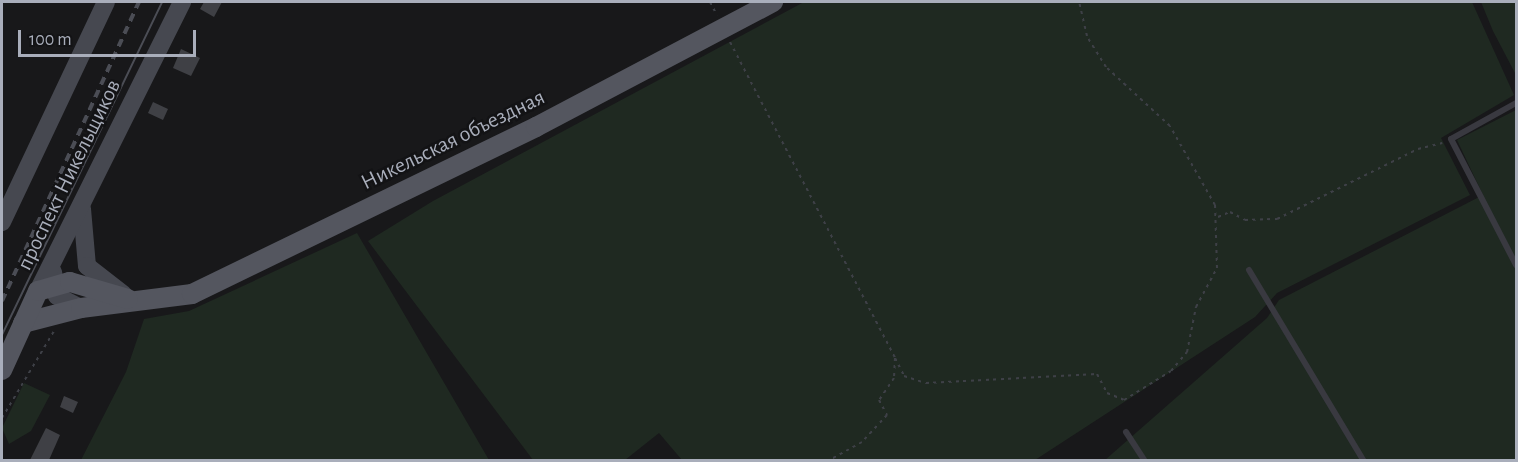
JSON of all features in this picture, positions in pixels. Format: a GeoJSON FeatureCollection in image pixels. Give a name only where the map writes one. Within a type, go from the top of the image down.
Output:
{"type":"FeatureCollection","features":[{"type":"Feature","properties":{"kind":"main road"},"geometry":{"type":"LineString","coordinates":[[2,222],[106,2]]}},
{"type":"Feature","properties":{"kind":"main road","name":"проспект Никельщиков"},"geometry":{"type":"LineString","coordinates":[[2,370],[23,323],[46,288],[55,258],[182,2]]}},
{"type":"Feature","properties":{"kind":"main road","name":"Никельская объездная"},"geometry":{"type":"LineString","coordinates":[[23,323],[81,308],[192,294],[536,127],[773,2]]}},
{"type":"Feature","properties":{"kind":"main road"},"geometry":{"type":"LineString","coordinates":[[83,201],[82,253],[87,266],[140,301]]}},
{"type":"Feature","properties":{"kind":"main road"},"geometry":{"type":"LineString","coordinates":[[46,288],[70,282],[140,301]]}},
{"type":"Feature","properties":{"kind":"main road"},"geometry":{"type":"LineString","coordinates":[[46,288],[65,304],[81,308]]}},
{"type":"Feature","properties":{"kind":"lane"},"geometry":{"type":"LineString","coordinates":[[1516,103],[1451,139],[1516,265]]}},
{"type":"Feature","properties":{"kind":"lane"},"geometry":{"type":"LineString","coordinates":[[1249,270],[1363,460]]}},
{"type":"Feature","properties":{"kind":"lane"},"geometry":{"type":"LineString","coordinates":[[1126,432],[1144,460]]}},
{"type":"Feature","properties":{"kind":"path"},"geometry":{"type":"LineString","coordinates":[[724,28],[904,376],[926,383],[1097,374],[1107,393],[1124,400],[1171,371],[1187,352],[1196,307],[1217,268],[1218,217],[1170,126],[1106,67],[1087,36],[1079,2]]}},
{"type":"Feature","properties":{"kind":"path"},"geometry":{"type":"LineString","coordinates":[[1218,217],[1230,212],[1245,220],[1277,219],[1418,149],[1451,139]]}},
{"type":"Feature","properties":{"kind":"path"},"geometry":{"type":"LineString","coordinates":[[2,418],[44,340],[57,329]]}},
{"type":"Feature","properties":{"kind":"path"},"geometry":{"type":"LineString","coordinates":[[829,460],[862,442],[887,415],[879,400],[894,378],[895,358]]}},
{"type":"Feature","properties":{"kind":"shaded area"},"geometry":{"type":"Polygon","coordinates":[[[804,2],[1472,2],[1514,95],[1441,138],[1470,195],[1277,293],[1255,317],[1035,460],[682,460],[659,433],[625,460],[533,460],[368,241],[433,201],[804,2]]]}},
{"type":"Feature","properties":{"kind":"shaded area"},"geometry":{"type":"Polygon","coordinates":[[[1481,2],[1516,2],[1516,75],[1493,31],[1481,2]]]}},
{"type":"Feature","properties":{"kind":"shaded area"},"geometry":{"type":"Polygon","coordinates":[[[1516,110],[1516,460],[1105,460],[1267,318],[1279,300],[1483,195],[1457,140],[1516,110]]]}},
{"type":"Feature","properties":{"kind":"shaded area"},"geometry":{"type":"Polygon","coordinates":[[[357,233],[489,460],[81,460],[126,372],[144,319],[189,311],[357,233]]]}},
{"type":"Feature","properties":{"kind":"shaded area"},"geometry":{"type":"Polygon","coordinates":[[[24,383],[50,395],[31,431],[9,444],[2,428],[24,383]]]}},
{"type":"Feature","properties":{"kind":"building"},"geometry":{"type":"Polygon","coordinates":[[[204,2],[222,2],[214,17],[200,9],[204,2]]]}},
{"type":"Feature","properties":{"kind":"building"},"geometry":{"type":"Polygon","coordinates":[[[181,49],[200,58],[191,76],[173,68],[181,49]]]}},
{"type":"Feature","properties":{"kind":"building"},"geometry":{"type":"Polygon","coordinates":[[[153,102],[168,109],[163,120],[148,113],[153,102]]]}},
{"type":"Feature","properties":{"kind":"building"},"geometry":{"type":"Polygon","coordinates":[[[64,396],[78,402],[73,413],[60,407],[64,396]]]}},
{"type":"Feature","properties":{"kind":"building"},"geometry":{"type":"Polygon","coordinates":[[[46,428],[60,435],[49,460],[30,460],[46,428]]]}},
{"type":"Feature","properties":{"kind":"tram line"},"geometry":{"type":"LineString","coordinates":[[2,335],[162,2]]}},
{"type":"Feature","properties":{"kind":"railway"},"geometry":{"type":"LineString","coordinates":[[2,301],[139,2]]}}]}
